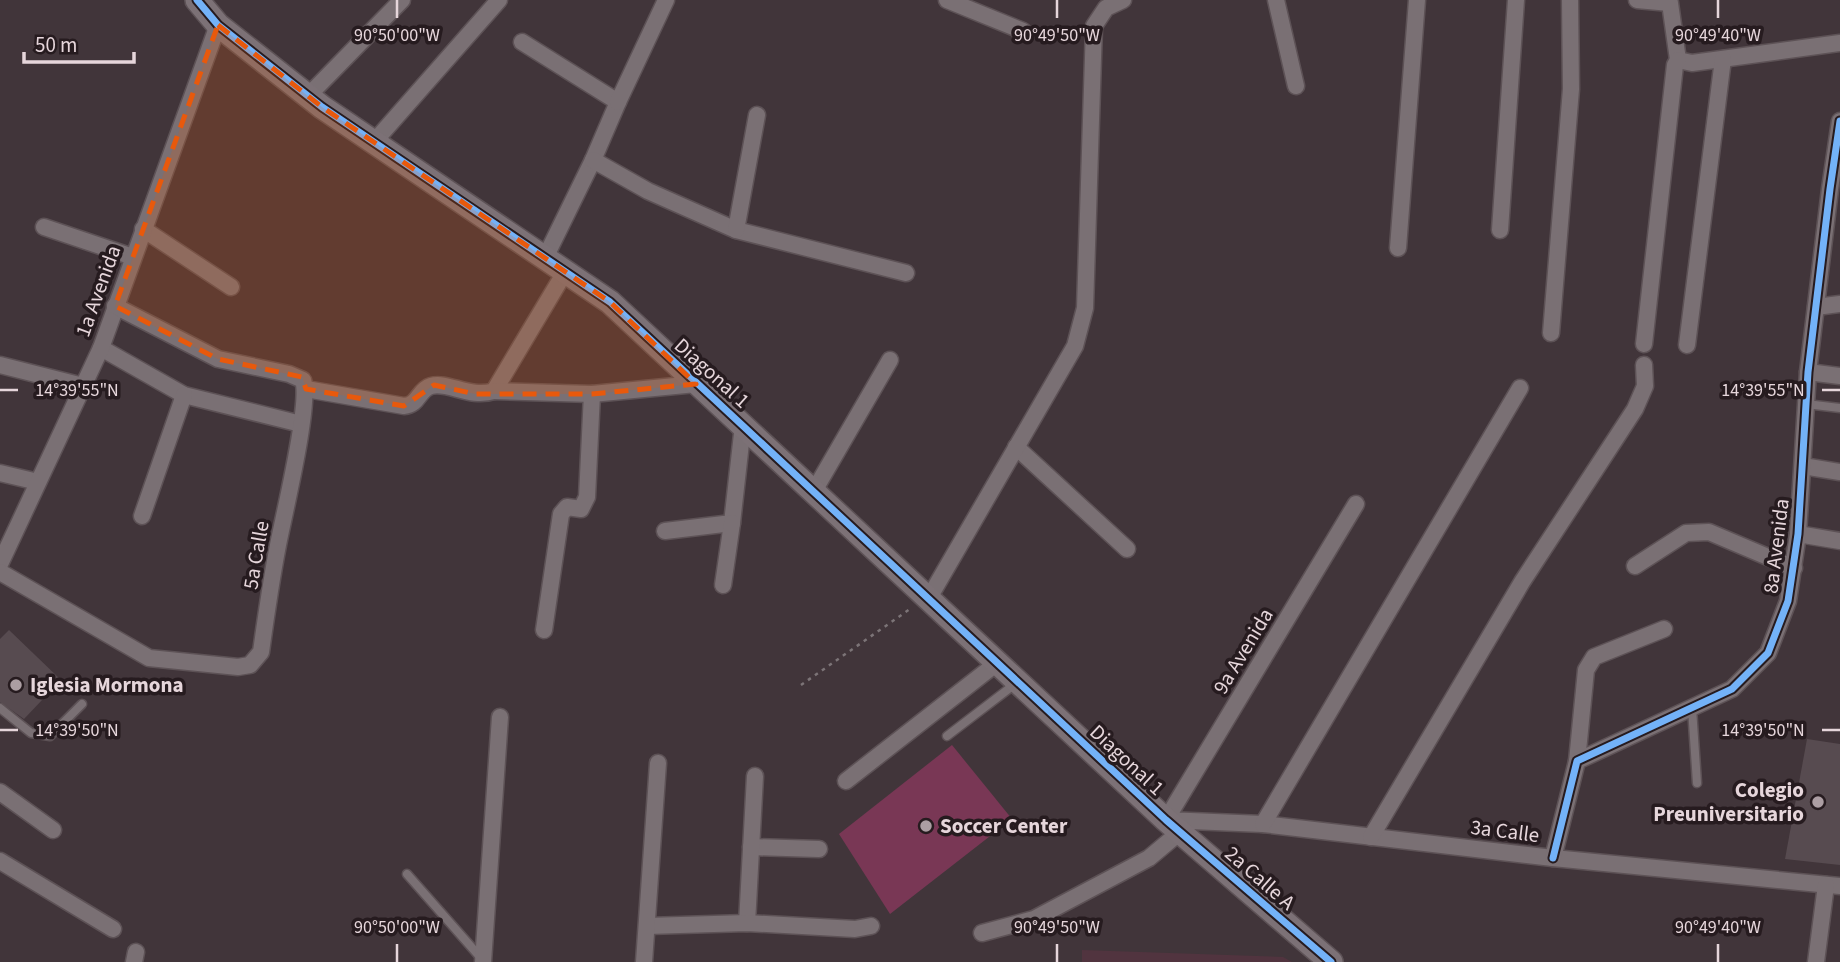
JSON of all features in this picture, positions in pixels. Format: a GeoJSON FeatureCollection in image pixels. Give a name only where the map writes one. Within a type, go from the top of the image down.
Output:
{"type":"FeatureCollection","features":[{"type":"Feature","properties":{"kind":"street"},"geometry":{"type":"LineString","coordinates":[[308,96],[402,0]]}},
{"type":"Feature","properties":{"kind":"street"},"geometry":{"type":"LineString","coordinates":[[374,142],[499,0]]}},
{"type":"Feature","properties":{"kind":"street"},"geometry":{"type":"LineString","coordinates":[[545,258],[666,0]]}},
{"type":"Feature","properties":{"kind":"street"},"geometry":{"type":"LineString","coordinates":[[947,0],[1023,31]]}},
{"type":"Feature","properties":{"kind":"street"},"geometry":{"type":"LineString","coordinates":[[928,597],[1075,346],[1085,307],[1094,26],[1106,8],[1123,0]]}},
{"type":"Feature","properties":{"kind":"street"},"geometry":{"type":"LineString","coordinates":[[1276,0],[1296,86]]}},
{"type":"Feature","properties":{"kind":"street"},"geometry":{"type":"LineString","coordinates":[[1398,248],[1417,0]]}},
{"type":"Feature","properties":{"kind":"street"},"geometry":{"type":"LineString","coordinates":[[1500,230],[1516,0]]}},
{"type":"Feature","properties":{"kind":"street"},"geometry":{"type":"LineString","coordinates":[[1551,333],[1571,89],[1570,0]]}},
{"type":"Feature","properties":{"kind":"street"},"geometry":{"type":"LineString","coordinates":[[1637,0],[1670,2],[1678,60],[1675,65],[1644,344]]}},
{"type":"Feature","properties":{"kind":"street","name":"Diagonal 1"},"geometry":{"type":"LineString","coordinates":[[204,2],[218,25],[308,96],[610,302],[1173,826]]}},
{"type":"Feature","properties":{"kind":"street","name":"1a Avenida"},"geometry":{"type":"LineString","coordinates":[[0,564],[101,348],[218,25]]}},
{"type":"Feature","properties":{"kind":"street"},"geometry":{"type":"LineString","coordinates":[[522,42],[618,102]]}},
{"type":"Feature","properties":{"kind":"street"},"geometry":{"type":"LineString","coordinates":[[1678,60],[1692,63],[1840,43]]}},
{"type":"Feature","properties":{"kind":"street"},"geometry":{"type":"LineString","coordinates":[[1687,345],[1723,59]]}},
{"type":"Feature","properties":{"kind":"street"},"geometry":{"type":"LineString","coordinates":[[736,230],[757,115]]}},
{"type":"Feature","properties":{"kind":"street","name":"8a Avenida"},"geometry":{"type":"LineString","coordinates":[[1577,761],[1732,689],[1768,653],[1788,601],[1794,568],[1808,372],[1835,188],[1840,121]]}},
{"type":"Feature","properties":{"kind":"street"},"geometry":{"type":"LineString","coordinates":[[593,160],[648,191],[736,230],[906,273]]}},
{"type":"Feature","properties":{"kind":"street"},"geometry":{"type":"LineString","coordinates":[[44,227],[133,257]]}},
{"type":"Feature","properties":{"kind":"street"},"geometry":{"type":"LineString","coordinates":[[143,229],[231,286]]}},
{"type":"Feature","properties":{"kind":"street"},"geometry":{"type":"LineString","coordinates":[[494,391],[565,272]]}},
{"type":"Feature","properties":{"kind":"street"},"geometry":{"type":"LineString","coordinates":[[1816,307],[1840,304]]}},
{"type":"Feature","properties":{"kind":"street"},"geometry":{"type":"LineString","coordinates":[[115,306],[218,359],[297,376],[303,380],[306,389],[404,406],[414,404],[424,390],[434,385],[475,394],[494,391],[593,394],[696,384]]}},
{"type":"Feature","properties":{"kind":"street"},"geometry":{"type":"LineString","coordinates":[[101,348],[184,396],[301,424]]}},
{"type":"Feature","properties":{"kind":"street"},"geometry":{"type":"LineString","coordinates":[[814,491],[890,360]]}},
{"type":"Feature","properties":{"kind":"street"},"geometry":{"type":"LineString","coordinates":[[0,365],[83,386]]}},
{"type":"Feature","properties":{"kind":"street"},"geometry":{"type":"LineString","coordinates":[[1371,836],[1522,582],[1635,409],[1644,386],[1644,365]]}},
{"type":"Feature","properties":{"kind":"street"},"geometry":{"type":"LineString","coordinates":[[1808,372],[1840,376]]}},
{"type":"Feature","properties":{"kind":"street"},"geometry":{"type":"LineString","coordinates":[[1263,824],[1520,388]]}},
{"type":"Feature","properties":{"kind":"street","name":"5a Calle"},"geometry":{"type":"LineString","coordinates":[[0,572],[149,658],[238,667],[250,665],[261,652],[306,389]]}},
{"type":"Feature","properties":{"kind":"street"},"geometry":{"type":"LineString","coordinates":[[544,630],[561,514],[567,507],[581,509],[587,497],[593,394]]}},
{"type":"Feature","properties":{"kind":"street"},"geometry":{"type":"LineString","coordinates":[[142,516],[184,396]]}},
{"type":"Feature","properties":{"kind":"street"},"geometry":{"type":"LineString","coordinates":[[723,585],[743,425]]}},
{"type":"Feature","properties":{"kind":"street"},"geometry":{"type":"LineString","coordinates":[[1016,447],[1127,549]]}},
{"type":"Feature","properties":{"kind":"street"},"geometry":{"type":"LineString","coordinates":[[1803,466],[1840,472]]}},
{"type":"Feature","properties":{"kind":"street"},"geometry":{"type":"LineString","coordinates":[[0,473],[38,482]]}},
{"type":"Feature","properties":{"kind":"street","name":"9a Avenida"},"geometry":{"type":"LineString","coordinates":[[982,933],[1034,919],[1149,858],[1173,826],[1356,504]]}},
{"type":"Feature","properties":{"kind":"street"},"geometry":{"type":"LineString","coordinates":[[665,531],[732,523]]}},
{"type":"Feature","properties":{"kind":"street"},"geometry":{"type":"LineString","coordinates":[[1634,566],[1686,533],[1709,533],[1794,568]]}},
{"type":"Feature","properties":{"kind":"street"},"geometry":{"type":"LineString","coordinates":[[1798,534],[1840,541]]}},
{"type":"Feature","properties":{"kind":"street"},"geometry":{"type":"LineString","coordinates":[[1553,858],[1577,761],[1580,709],[1586,670],[1594,657],[1664,629]]}},
{"type":"Feature","properties":{"kind":"street"},"geometry":{"type":"LineString","coordinates":[[846,781],[998,663]]}},
{"type":"Feature","properties":{"kind":"street"},"geometry":{"type":"LineString","coordinates":[[483,961],[500,717]]}},
{"type":"Feature","properties":{"kind":"street"},"geometry":{"type":"LineString","coordinates":[[644,962],[658,763]]}},
{"type":"Feature","properties":{"kind":"street"},"geometry":{"type":"LineString","coordinates":[[747,923],[755,776]]}},
{"type":"Feature","properties":{"kind":"street"},"geometry":{"type":"LineString","coordinates":[[0,792],[53,830]]}},
{"type":"Feature","properties":{"kind":"street","name":"3a Calle"},"geometry":{"type":"LineString","coordinates":[[1173,826],[1263,824],[1553,858],[1833,886]]}},
{"type":"Feature","properties":{"kind":"street","name":"2a Calle A"},"geometry":{"type":"LineString","coordinates":[[1173,826],[1331,962]]}},
{"type":"Feature","properties":{"kind":"street"},"geometry":{"type":"LineString","coordinates":[[751,847],[819,849]]}},
{"type":"Feature","properties":{"kind":"street"},"geometry":{"type":"LineString","coordinates":[[0,862],[113,929]]}},
{"type":"Feature","properties":{"kind":"street"},"geometry":{"type":"LineString","coordinates":[[1816,962],[1833,886]]}},
{"type":"Feature","properties":{"kind":"street"},"geometry":{"type":"LineString","coordinates":[[647,926],[747,923],[855,929],[872,926]]}},
{"type":"Feature","properties":{"kind":"lane"},"geometry":{"type":"LineString","coordinates":[[1806,404],[1840,408]]}},
{"type":"Feature","properties":{"kind":"lane"},"geometry":{"type":"LineString","coordinates":[[947,736],[1017,682]]}},
{"type":"Feature","properties":{"kind":"lane"},"geometry":{"type":"LineString","coordinates":[[0,708],[31,733],[50,736],[82,704]]}},
{"type":"Feature","properties":{"kind":"lane"},"geometry":{"type":"LineString","coordinates":[[1692,708],[1697,783]]}},
{"type":"Feature","properties":{"kind":"lane"},"geometry":{"type":"LineString","coordinates":[[407,874],[483,961]]}},
{"type":"Feature","properties":{"kind":"path"},"geometry":{"type":"LineString","coordinates":[[801,685],[928,597]]}},
{"type":"Feature","properties":{"kind":"highlighted area"},"geometry":{"type":"Polygon","coordinates":[[[218,25],[322,107],[610,302],[696,384],[592,394],[475,394],[434,385],[404,406],[306,389],[302,377],[218,359],[115,306],[218,25]]]}},
{"type":"Feature","properties":{"kind":"shaded area","name":"Soccer Center"},"geometry":{"type":"Polygon","coordinates":[[[952,745],[1012,819],[890,914],[839,834],[952,745]]]}},
{"type":"Feature","properties":{"kind":"shaded area"},"geometry":{"type":"Polygon","coordinates":[[[1082,950],[1283,957],[1292,962],[1082,962],[1082,950]]]}},
{"type":"Feature","properties":{"kind":"building"},"geometry":{"type":"Polygon","coordinates":[[[9,630],[61,680],[24,719],[0,702],[0,639],[9,630]]]}},
{"type":"Feature","properties":{"kind":"building","name":"Colegio Preuniversitario"},"geometry":{"type":"Polygon","coordinates":[[[1807,739],[1840,744],[1840,865],[1785,859],[1807,739]]]}},
{"type":"Feature","properties":{"kind":"cycle path"},"geometry":{"type":"LineString","coordinates":[[197,0],[218,25],[322,107],[610,302],[1166,820],[1331,962]]}},
{"type":"Feature","properties":{"kind":"cycle path"},"geometry":{"type":"LineString","coordinates":[[1553,858],[1577,761],[1732,689],[1768,653],[1788,601],[1798,534],[1808,372],[1840,121]]}},
{"type":"Feature","properties":{"kind":"place","name":"Iglesia Mormona"},"geometry":{"type":"Point","coordinates":[16,685]}},
{"type":"Feature","properties":{"kind":"place","name":"Colegio Preuniversitario"},"geometry":{"type":"Point","coordinates":[1818,802]}},
{"type":"Feature","properties":{"kind":"place","name":"Soccer Center"},"geometry":{"type":"Point","coordinates":[926,826]}}]}
